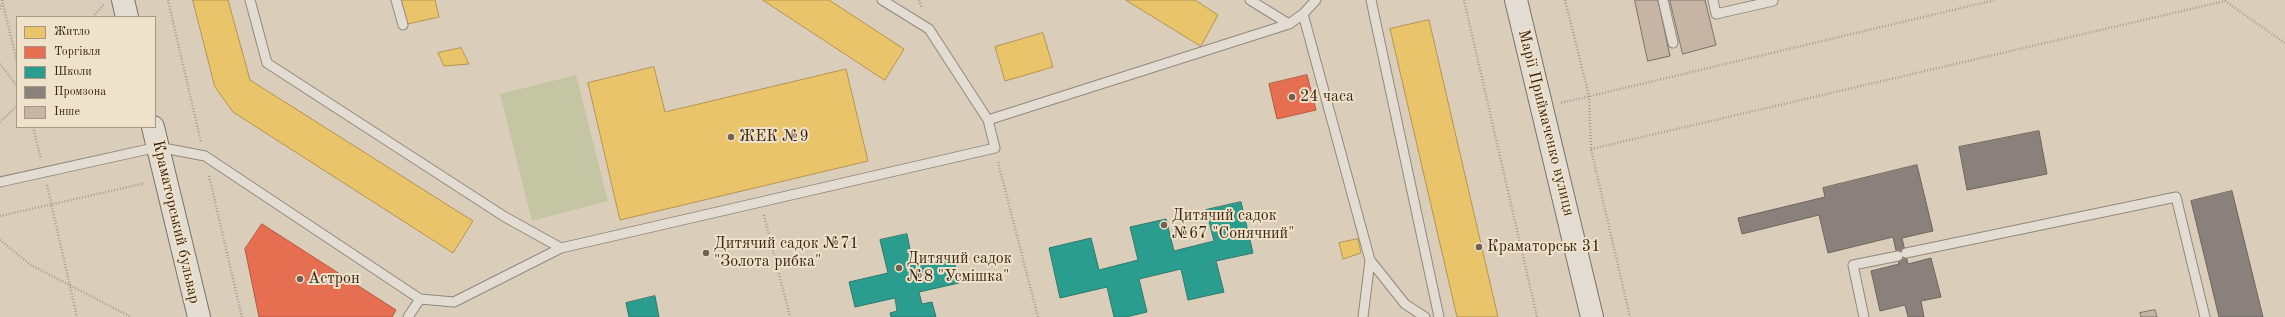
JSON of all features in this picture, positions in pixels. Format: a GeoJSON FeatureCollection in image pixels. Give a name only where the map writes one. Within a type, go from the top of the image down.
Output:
{"type":"FeatureCollection","features":[{"type":"Feature","properties":{"kind":"street"},"geometry":{"type":"LineString","coordinates":[[123,0],[127,16]]}},
{"type":"Feature","properties":{"kind":"street","name":"Марії Приймаченко вулиця"},"geometry":{"type":"LineString","coordinates":[[1516,0],[1592,317]]}},
{"type":"Feature","properties":{"kind":"street","name":"Краматорський бульвар"},"geometry":{"type":"LineString","coordinates":[[156,137],[199,317]]}},
{"type":"Feature","properties":{"kind":"lane"},"geometry":{"type":"LineString","coordinates":[[250,0],[267,62],[505,217],[561,248]]}},
{"type":"Feature","properties":{"kind":"lane"},"geometry":{"type":"LineString","coordinates":[[396,0],[403,25]]}},
{"type":"Feature","properties":{"kind":"lane"},"geometry":{"type":"LineString","coordinates":[[0,182],[44,172],[156,137],[205,156],[420,299],[454,302],[561,248],[994,148],[988,120],[929,29],[882,0]]}},
{"type":"Feature","properties":{"kind":"lane"},"geometry":{"type":"LineString","coordinates":[[1250,0],[1289,24]]}},
{"type":"Feature","properties":{"kind":"lane"},"geometry":{"type":"LineString","coordinates":[[988,120],[1289,24],[1303,14],[1316,0]]}},
{"type":"Feature","properties":{"kind":"lane"},"geometry":{"type":"LineString","coordinates":[[1371,0],[1439,317]]}},
{"type":"Feature","properties":{"kind":"lane"},"geometry":{"type":"LineString","coordinates":[[1663,0],[1674,43]]}},
{"type":"Feature","properties":{"kind":"lane"},"geometry":{"type":"LineString","coordinates":[[1712,0],[1716,14],[1774,0]]}},
{"type":"Feature","properties":{"kind":"lane"},"geometry":{"type":"LineString","coordinates":[[1303,14],[1370,260],[1363,317]]}},
{"type":"Feature","properties":{"kind":"lane"},"geometry":{"type":"LineString","coordinates":[[1864,317],[1853,265],[2176,197],[2205,317]]}},
{"type":"Feature","properties":{"kind":"lane"},"geometry":{"type":"LineString","coordinates":[[1370,260],[1405,304],[1425,317]]}},
{"type":"Feature","properties":{"kind":"lane"},"geometry":{"type":"LineString","coordinates":[[408,317],[420,299]]}},
{"type":"Feature","properties":{"kind":"path"},"geometry":{"type":"LineString","coordinates":[[94,16],[107,0]]}},
{"type":"Feature","properties":{"kind":"path"},"geometry":{"type":"LineString","coordinates":[[1464,0],[1537,317]]}},
{"type":"Feature","properties":{"kind":"path"},"geometry":{"type":"LineString","coordinates":[[1565,0],[1590,96],[1591,149],[1630,317]]}},
{"type":"Feature","properties":{"kind":"path"},"geometry":{"type":"LineString","coordinates":[[1543,108],[1995,0]]}},
{"type":"Feature","properties":{"kind":"path"},"geometry":{"type":"LineString","coordinates":[[0,9],[2,1]]}},
{"type":"Feature","properties":{"kind":"path"},"geometry":{"type":"LineString","coordinates":[[2,1],[16,58]]}},
{"type":"Feature","properties":{"kind":"path"},"geometry":{"type":"LineString","coordinates":[[1591,149],[2226,1],[2285,43]]}},
{"type":"Feature","properties":{"kind":"path"},"geometry":{"type":"LineString","coordinates":[[0,64],[16,85]]}},
{"type":"Feature","properties":{"kind":"path"},"geometry":{"type":"LineString","coordinates":[[0,122],[16,107]]}},
{"type":"Feature","properties":{"kind":"path"},"geometry":{"type":"LineString","coordinates":[[33,128],[77,317]]}},
{"type":"Feature","properties":{"kind":"path"},"geometry":{"type":"LineString","coordinates":[[994,148],[1038,317]]}},
{"type":"Feature","properties":{"kind":"path"},"geometry":{"type":"LineString","coordinates":[[0,216],[150,182]]}},
{"type":"Feature","properties":{"kind":"path"},"geometry":{"type":"LineString","coordinates":[[761,202],[790,317]]}},
{"type":"Feature","properties":{"kind":"path"},"geometry":{"type":"LineString","coordinates":[[0,240],[32,264],[131,317]]}},
{"type":"Feature","properties":{"kind":"green space"},"geometry":{"type":"Polygon","coordinates":[[[576,75],[608,201],[532,221],[500,94],[576,75]]]}},
{"type":"Feature","properties":{"kind":"building: Житло"},"geometry":{"type":"Polygon","coordinates":[[[193,0],[228,0],[250,80],[473,221],[453,253],[233,112],[215,87],[193,0]]]}},
{"type":"Feature","properties":{"kind":"building: Житло"},"geometry":{"type":"Polygon","coordinates":[[[397,0],[435,0],[439,17],[403,25],[397,0]]]}},
{"type":"Feature","properties":{"kind":"building: Житло"},"geometry":{"type":"Polygon","coordinates":[[[763,0],[829,0],[904,49],[885,80],[763,0]]]}},
{"type":"Feature","properties":{"kind":"building: Житло"},"geometry":{"type":"Polygon","coordinates":[[[1126,0],[1195,0],[1218,15],[1201,46],[1126,0]]]}},
{"type":"Feature","properties":{"kind":"building: Житло"},"geometry":{"type":"Polygon","coordinates":[[[1429,20],[1498,317],[1457,317],[1390,29],[1429,20]]]}},
{"type":"Feature","properties":{"kind":"building: Житло"},"geometry":{"type":"Polygon","coordinates":[[[1043,33],[1053,67],[1005,81],[995,47],[1043,33]]]}},
{"type":"Feature","properties":{"kind":"building: Житло"},"geometry":{"type":"Polygon","coordinates":[[[461,48],[469,64],[444,66],[438,53],[461,48]]]}},
{"type":"Feature","properties":{"kind":"building: Житло","name":"ЖЕК №9"},"geometry":{"type":"Polygon","coordinates":[[[654,67],[665,112],[846,69],[868,161],[620,220],[588,83],[654,67]]]}},
{"type":"Feature","properties":{"kind":"building: Житло"},"geometry":{"type":"Polygon","coordinates":[[[1358,239],[1361,253],[1343,259],[1339,243],[1358,239]]]}},
{"type":"Feature","properties":{"kind":"building: Торгівля","name":"24 часа"},"geometry":{"type":"Polygon","coordinates":[[[1307,75],[1316,110],[1277,119],[1269,84],[1307,75]]]}},
{"type":"Feature","properties":{"kind":"building: Торгівля","name":"Астрон"},"geometry":{"type":"Polygon","coordinates":[[[262,224],[396,310],[392,317],[259,317],[245,249],[262,224]]]}},
{"type":"Feature","properties":{"kind":"building: Школи"},"geometry":{"type":"Polygon","coordinates":[[[1241,202],[1253,253],[1216,261],[1224,292],[1188,300],[1181,269],[1139,279],[1147,312],[1126,317],[1114,317],[1107,287],[1060,298],[1049,248],[1091,238],[1099,270],[1138,260],[1130,227],[1166,219],[1174,251],[1214,241],[1206,210],[1241,202]]]}},
{"type":"Feature","properties":{"kind":"building: Школи"},"geometry":{"type":"Polygon","coordinates":[[[907,234],[913,264],[953,255],[959,283],[919,292],[922,304],[932,302],[936,317],[891,317],[890,313],[897,311],[895,298],[855,307],[849,282],[888,273],[880,240],[907,234]]]}},
{"type":"Feature","properties":{"kind":"building: Школи"},"geometry":{"type":"Polygon","coordinates":[[[655,296],[659,317],[629,317],[626,303],[655,296]]]}},
{"type":"Feature","properties":{"kind":"building: Промзона"},"geometry":{"type":"Polygon","coordinates":[[[2039,131],[2047,174],[1967,190],[1959,147],[2039,131]]]}},
{"type":"Feature","properties":{"kind":"building: Промзона"},"geometry":{"type":"Polygon","coordinates":[[[1917,165],[1933,231],[1902,238],[1908,264],[1931,258],[1941,297],[1921,301],[1924,317],[1908,317],[1905,305],[1880,311],[1871,271],[1899,264],[1893,237],[1828,253],[1819,215],[1742,234],[1738,218],[1825,197],[1823,188],[1917,165]]]}},
{"type":"Feature","properties":{"kind":"building: Промзона"},"geometry":{"type":"Polygon","coordinates":[[[2232,191],[2263,317],[2219,317],[2191,201],[2232,191]]]}},
{"type":"Feature","properties":{"kind":"building: Інше"},"geometry":{"type":"Polygon","coordinates":[[[1635,0],[1658,0],[1670,56],[1648,61],[1635,0]]]}},
{"type":"Feature","properties":{"kind":"building: Інше"},"geometry":{"type":"Polygon","coordinates":[[[1670,0],[1705,0],[1716,45],[1683,54],[1670,0]]]}},
{"type":"Feature","properties":{"kind":"building: Інше"},"geometry":{"type":"Polygon","coordinates":[[[2155,310],[2157,317],[2141,317],[2140,313],[2155,310]]]}},
{"type":"Feature","properties":{"kind":"place","name":"24 часа"},"geometry":{"type":"Point","coordinates":[1292,97]}},
{"type":"Feature","properties":{"kind":"place","name":"ЖЕК №9"},"geometry":{"type":"Point","coordinates":[731,137]}},
{"type":"Feature","properties":{"kind":"place","name":"Дитячий садок №67 \"Сонячний\""},"geometry":{"type":"Point","coordinates":[1164,225]}},
{"type":"Feature","properties":{"kind":"place","name":"Краматорськ 31"},"geometry":{"type":"Point","coordinates":[1479,247]}},
{"type":"Feature","properties":{"kind":"place","name":"Дитячий садок №71 \"Золота рибка\""},"geometry":{"type":"Point","coordinates":[706,253]}},
{"type":"Feature","properties":{"kind":"place","name":"Дитячий садок №8 \"Усмішка\""},"geometry":{"type":"Point","coordinates":[899,268]}},
{"type":"Feature","properties":{"kind":"place","name":"Астрон"},"geometry":{"type":"Point","coordinates":[300,279]}}]}
